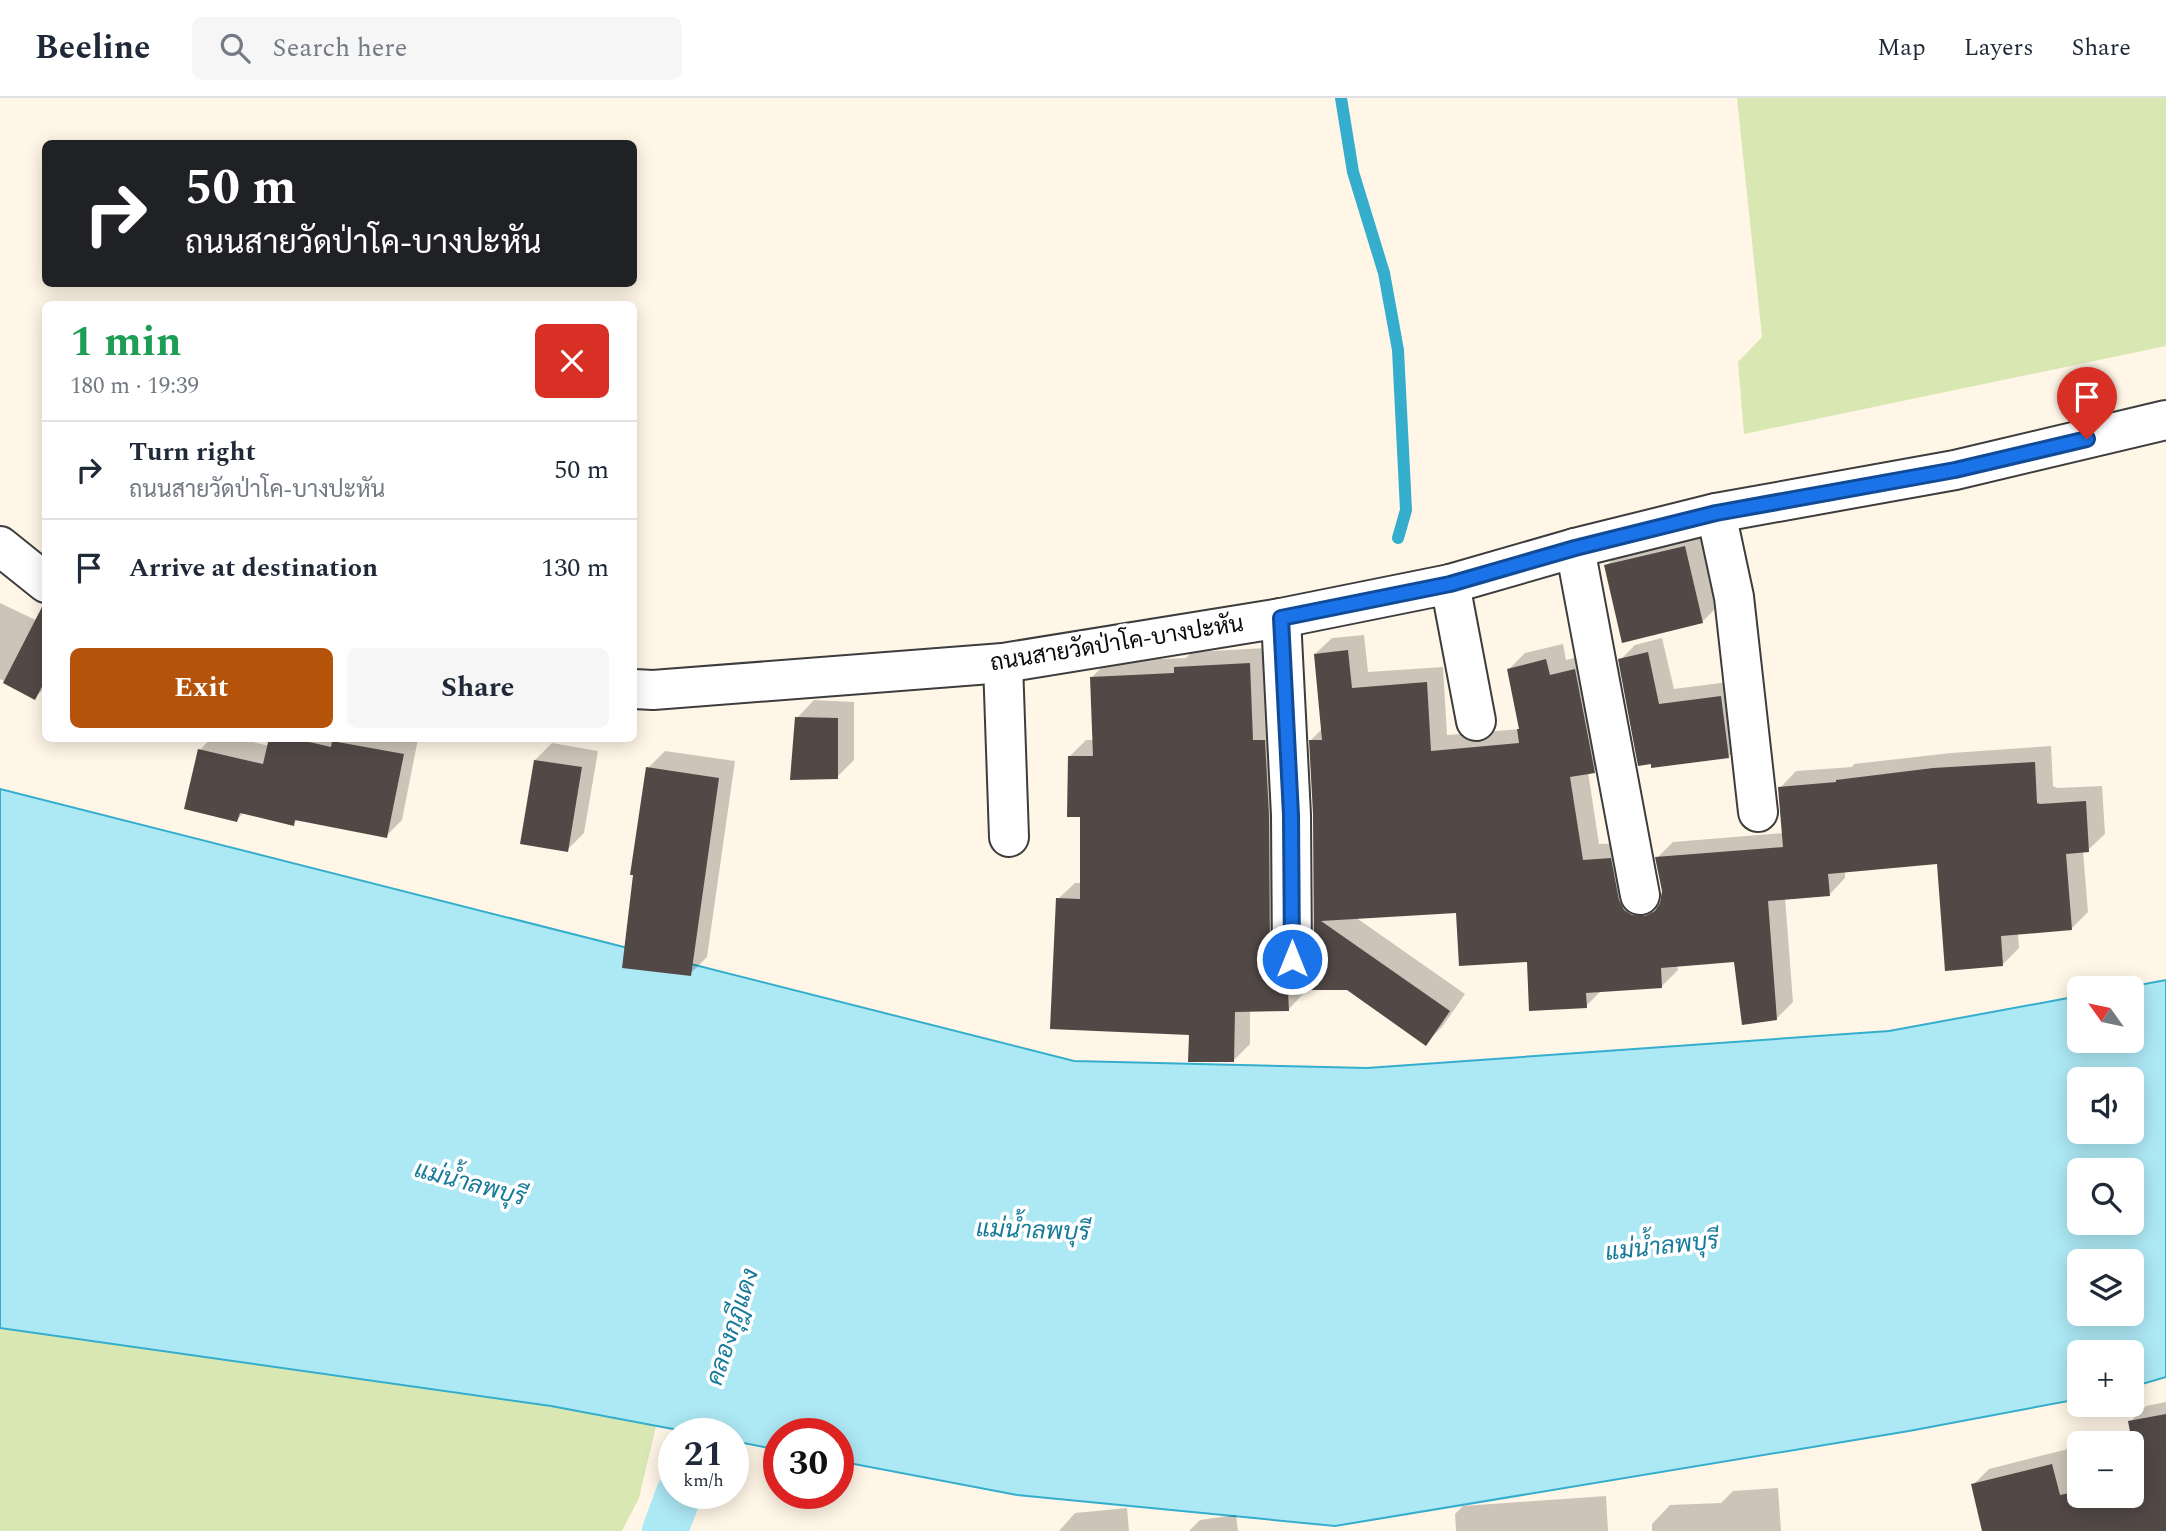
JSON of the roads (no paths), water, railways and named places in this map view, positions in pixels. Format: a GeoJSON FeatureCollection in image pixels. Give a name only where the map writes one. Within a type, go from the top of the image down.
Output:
{"type":"FeatureCollection","features":[{"type":"Feature","properties":{"kind":"street","name":"ถนนสายวัดป่าโค-บางปะหัน"},"geometry":{"type":"LineString","coordinates":[[637,689],[1003,663],[1281,618],[1450,584],[1575,548],[1716,513],[1955,470],[2166,420]]}},
{"type":"Feature","properties":{"kind":"street"},"geometry":{"type":"LineString","coordinates":[[1716,513],[1734,597],[1758,812]]}},
{"type":"Feature","properties":{"kind":"street"},"geometry":{"type":"LineString","coordinates":[[0,546],[42,580]]}},
{"type":"Feature","properties":{"kind":"street"},"geometry":{"type":"LineString","coordinates":[[1575,548],[1640,895]]}},
{"type":"Feature","properties":{"kind":"street"},"geometry":{"type":"LineString","coordinates":[[1450,584],[1476,721]]}},
{"type":"Feature","properties":{"kind":"street"},"geometry":{"type":"LineString","coordinates":[[1281,618],[1291,815],[1292,959]]}},
{"type":"Feature","properties":{"kind":"street"},"geometry":{"type":"LineString","coordinates":[[1003,663],[1009,838]]}},
{"type":"Feature","properties":{"kind":"water","name":"แม่น้ำลพบุรี"},"geometry":{"type":"Polygon","coordinates":[[[0,789],[1074,1061],[1367,1068],[1889,1031],[2067,998],[2067,1054],[2144,1054],[2144,984],[2166,980],[2166,1377],[2144,1383],[2144,1340],[2067,1340],[2067,1401],[1909,1431],[1335,1526],[1017,1495],[854,1464],[854,1418],[763,1418],[763,1447],[749,1444],[749,1418],[658,1418],[658,1426],[551,1406],[0,1328],[0,789]]]}},
{"type":"Feature","properties":{"kind":"waterway"},"geometry":{"type":"LineString","coordinates":[[1341,98],[1353,172],[1384,273],[1398,350],[1406,510],[1398,538]]}},
{"type":"Feature","properties":{"kind":"waterway","name":"คลองกุฎีแดง"},"geometry":{"type":"LineString","coordinates":[[665,1531],[673,1509]]}}]}
